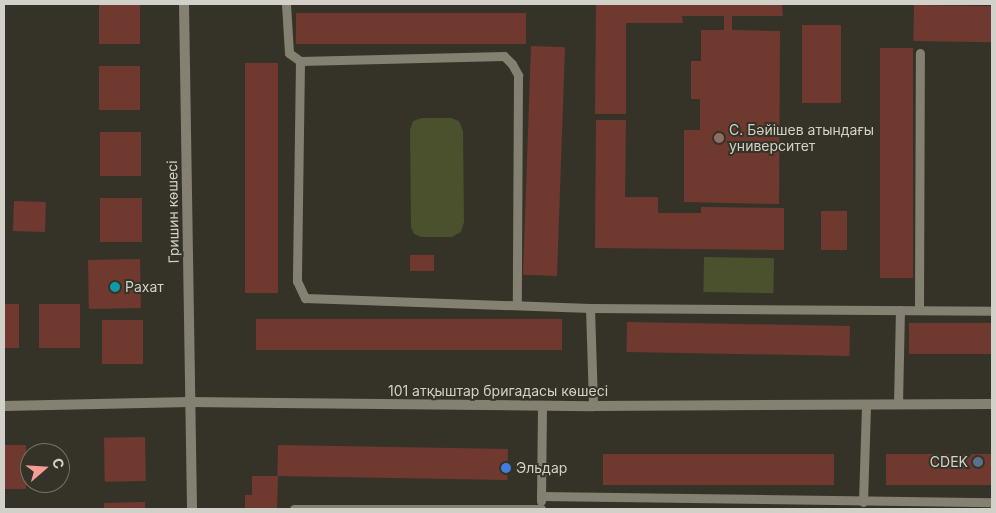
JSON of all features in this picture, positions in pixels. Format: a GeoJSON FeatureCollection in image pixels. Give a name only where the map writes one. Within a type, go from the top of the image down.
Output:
{"type":"FeatureCollection","features":[{"type":"Feature","properties":{"kind":"street","name":"Гришин көшесі"},"geometry":{"type":"LineString","coordinates":[[184,4],[192,509]]}},
{"type":"Feature","properties":{"kind":"street","name":"101 атқыштар бригадасы көшесі"},"geometry":{"type":"LineString","coordinates":[[4,406],[190,402],[542,406],[992,404]]}},
{"type":"Feature","properties":{"kind":"lane"},"geometry":{"type":"LineString","coordinates":[[286,4],[288,53],[300,61],[504,56],[512,64],[518,75],[517,303]]}},
{"type":"Feature","properties":{"kind":"lane"},"geometry":{"type":"LineString","coordinates":[[919,310],[920,52]]}},
{"type":"Feature","properties":{"kind":"lane"},"geometry":{"type":"LineString","coordinates":[[300,61],[297,281],[306,298],[517,303],[590,308],[992,311]]}},
{"type":"Feature","properties":{"kind":"lane"},"geometry":{"type":"LineString","coordinates":[[590,308],[593,406]]}},
{"type":"Feature","properties":{"kind":"lane"},"geometry":{"type":"LineString","coordinates":[[898,404],[900,310]]}},
{"type":"Feature","properties":{"kind":"lane"},"geometry":{"type":"LineString","coordinates":[[863,502],[866,404]]}},
{"type":"Feature","properties":{"kind":"lane"},"geometry":{"type":"LineString","coordinates":[[294,509],[541,509],[542,406]]}},
{"type":"Feature","properties":{"kind":"lane"},"geometry":{"type":"LineString","coordinates":[[541,496],[863,502],[992,502]]}},
{"type":"Feature","properties":{"kind":"green space"},"geometry":{"type":"Polygon","coordinates":[[[422,118],[451,118],[459,121],[463,131],[464,222],[461,232],[452,237],[421,237],[414,234],[411,227],[410,130],[413,121],[422,118]]]}},
{"type":"Feature","properties":{"kind":"green space"},"geometry":{"type":"Polygon","coordinates":[[[704,257],[774,258],[773,293],[703,292],[704,257]]]}},
{"type":"Feature","properties":{"kind":"building"},"geometry":{"type":"Polygon","coordinates":[[[99,4],[140,4],[140,44],[99,44],[99,4]]]}},
{"type":"Feature","properties":{"kind":"building"},"geometry":{"type":"Polygon","coordinates":[[[596,4],[782,4],[783,16],[732,16],[732,30],[780,31],[779,204],[684,202],[684,130],[700,130],[700,99],[691,99],[691,61],[701,61],[701,30],[724,30],[724,16],[682,16],[683,23],[626,23],[626,114],[595,114],[596,4]]]}},
{"type":"Feature","properties":{"kind":"building"},"geometry":{"type":"Polygon","coordinates":[[[914,5],[992,6],[991,42],[913,41],[914,5]]]}},
{"type":"Feature","properties":{"kind":"building"},"geometry":{"type":"Polygon","coordinates":[[[296,13],[526,13],[526,44],[296,44],[296,13]]]}},
{"type":"Feature","properties":{"kind":"building"},"geometry":{"type":"Polygon","coordinates":[[[802,25],[841,25],[841,103],[802,103],[802,25]]]}},
{"type":"Feature","properties":{"kind":"building"},"geometry":{"type":"Polygon","coordinates":[[[531,46],[565,47],[557,276],[523,275],[531,46]]]}},
{"type":"Feature","properties":{"kind":"building"},"geometry":{"type":"Polygon","coordinates":[[[880,48],[913,48],[913,278],[880,278],[880,48]]]}},
{"type":"Feature","properties":{"kind":"building"},"geometry":{"type":"Polygon","coordinates":[[[245,63],[278,63],[278,293],[245,293],[245,63]]]}},
{"type":"Feature","properties":{"kind":"building"},"geometry":{"type":"Polygon","coordinates":[[[99,66],[140,66],[140,110],[99,110],[99,66]]]}},
{"type":"Feature","properties":{"kind":"building"},"geometry":{"type":"Polygon","coordinates":[[[596,120],[626,120],[625,197],[658,197],[658,213],[701,213],[701,207],[784,208],[784,250],[595,248],[596,120]]]}},
{"type":"Feature","properties":{"kind":"building"},"geometry":{"type":"Polygon","coordinates":[[[100,132],[141,132],[141,176],[100,176],[100,132]]]}},
{"type":"Feature","properties":{"kind":"building"},"geometry":{"type":"Polygon","coordinates":[[[100,198],[142,198],[142,242],[100,242],[100,198]]]}},
{"type":"Feature","properties":{"kind":"building"},"geometry":{"type":"Polygon","coordinates":[[[14,201],[46,202],[45,232],[13,231],[14,201]]]}},
{"type":"Feature","properties":{"kind":"building"},"geometry":{"type":"Polygon","coordinates":[[[821,211],[847,211],[847,250],[821,250],[821,211]]]}},
{"type":"Feature","properties":{"kind":"building"},"geometry":{"type":"Polygon","coordinates":[[[410,255],[434,255],[434,271],[410,271],[410,255]]]}},
{"type":"Feature","properties":{"kind":"building","name":"Рахат"},"geometry":{"type":"Polygon","coordinates":[[[140,259],[141,308],[89,309],[88,260],[140,259]]]}},
{"type":"Feature","properties":{"kind":"building"},"geometry":{"type":"Polygon","coordinates":[[[4,304],[19,304],[19,348],[4,348],[4,304]]]}},
{"type":"Feature","properties":{"kind":"building"},"geometry":{"type":"Polygon","coordinates":[[[39,304],[80,304],[80,348],[39,348],[39,304]]]}},
{"type":"Feature","properties":{"kind":"building"},"geometry":{"type":"Polygon","coordinates":[[[256,319],[562,319],[562,350],[256,350],[256,319]]]}},
{"type":"Feature","properties":{"kind":"building"},"geometry":{"type":"Polygon","coordinates":[[[102,320],[143,320],[143,364],[102,364],[102,320]]]}},
{"type":"Feature","properties":{"kind":"building"},"geometry":{"type":"Polygon","coordinates":[[[627,322],[850,326],[849,356],[626,352],[627,322]]]}},
{"type":"Feature","properties":{"kind":"building"},"geometry":{"type":"Polygon","coordinates":[[[909,323],[992,323],[992,354],[909,354],[909,323]]]}},
{"type":"Feature","properties":{"kind":"building"},"geometry":{"type":"Polygon","coordinates":[[[145,437],[146,481],[105,482],[104,438],[145,437]]]}},
{"type":"Feature","properties":{"kind":"building"},"geometry":{"type":"Polygon","coordinates":[[[4,445],[20,445],[20,489],[4,489],[4,445]]]}},
{"type":"Feature","properties":{"kind":"building"},"geometry":{"type":"Polygon","coordinates":[[[278,445],[508,449],[507,480],[277,476],[278,445]]]}},
{"type":"Feature","properties":{"kind":"building"},"geometry":{"type":"Polygon","coordinates":[[[603,454],[834,454],[834,485],[603,485],[603,454]]]}},
{"type":"Feature","properties":{"kind":"building"},"geometry":{"type":"Polygon","coordinates":[[[886,454],[992,454],[992,485],[886,485],[886,454]]]}},
{"type":"Feature","properties":{"kind":"building"},"geometry":{"type":"Polygon","coordinates":[[[252,476],[278,476],[277,509],[245,509],[245,495],[252,495],[252,476]]]}},
{"type":"Feature","properties":{"kind":"building"},"geometry":{"type":"Polygon","coordinates":[[[145,502],[145,509],[104,509],[104,503],[145,502]]]}},
{"type":"Feature","properties":{"kind":"place","name":"С. Бәйішев атындағы университет"},"geometry":{"type":"Point","coordinates":[719,138]}},
{"type":"Feature","properties":{"kind":"place","name":"Рахат"},"geometry":{"type":"Point","coordinates":[115,287]}},
{"type":"Feature","properties":{"kind":"place","name":"CDEK"},"geometry":{"type":"Point","coordinates":[978,462]}},
{"type":"Feature","properties":{"kind":"place","name":"Эльдар"},"geometry":{"type":"Point","coordinates":[506,468]}}]}
